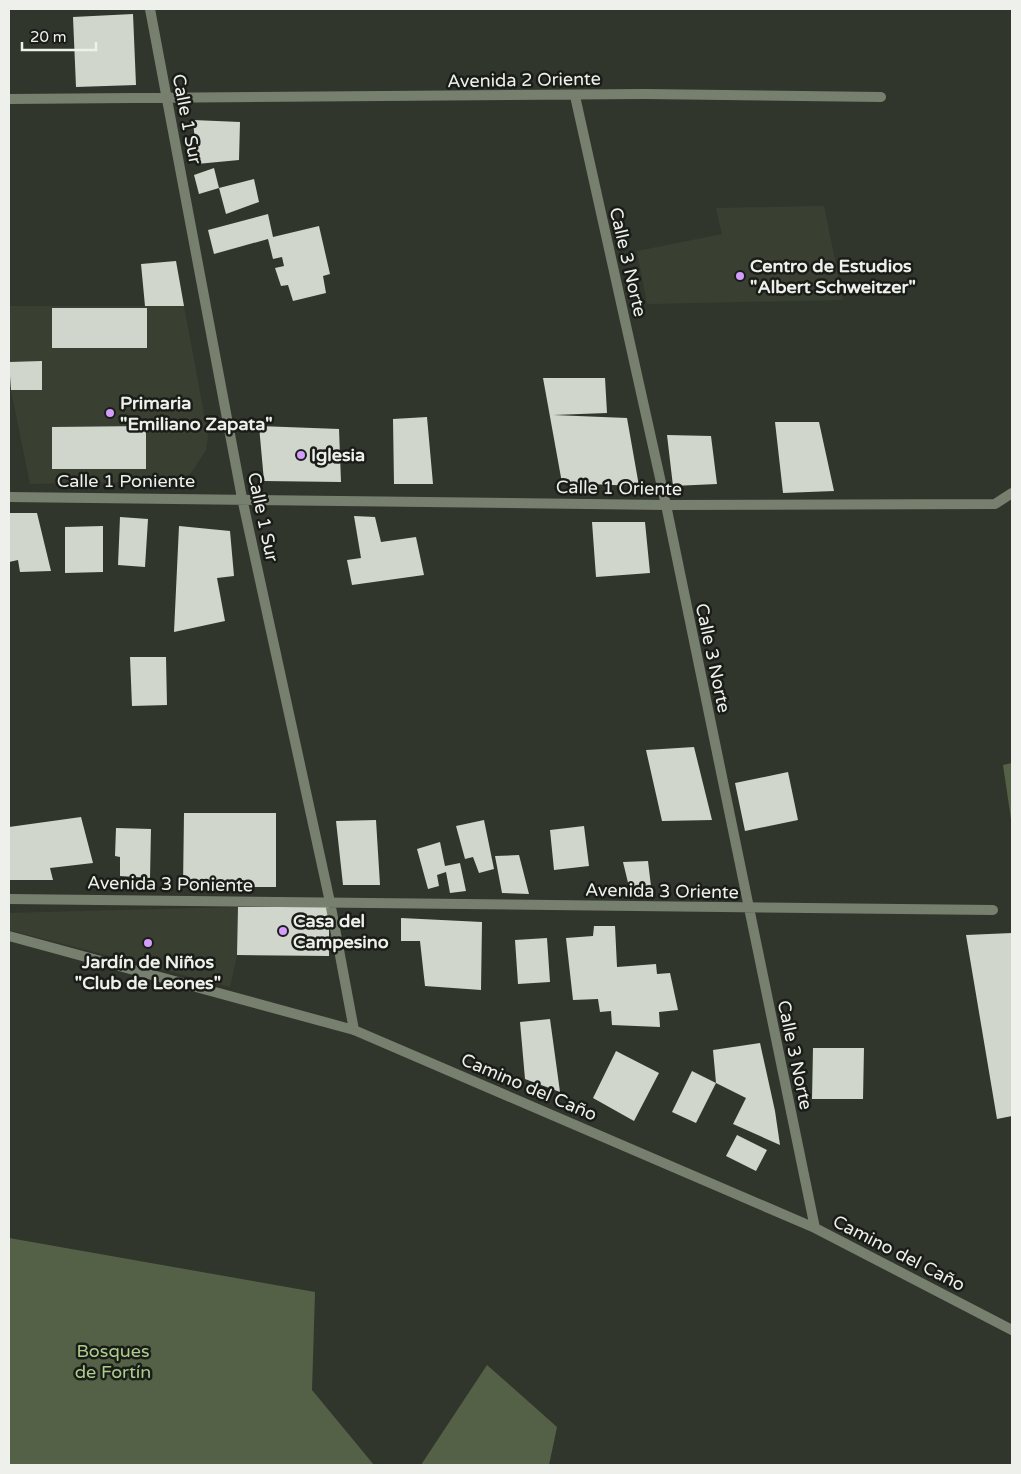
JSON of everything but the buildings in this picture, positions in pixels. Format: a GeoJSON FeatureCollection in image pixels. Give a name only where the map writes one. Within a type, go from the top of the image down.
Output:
{"type":"FeatureCollection","features":[{"type":"Feature","properties":{"kind":"street","name":"Calle 1 Sur"},"geometry":{"type":"LineString","coordinates":[[150,9],[242,498],[330,902],[354,1030]]}},
{"type":"Feature","properties":{"kind":"street","name":"Avenida 2 Oriente"},"geometry":{"type":"LineString","coordinates":[[9,99],[644,94],[881,97]]}},
{"type":"Feature","properties":{"kind":"street","name":"Calle 3 Norte"},"geometry":{"type":"LineString","coordinates":[[575,96],[666,505],[814,1228]]}},
{"type":"Feature","properties":{"kind":"street","name":"Calle 1 Oriente"},"geometry":{"type":"LineString","coordinates":[[242,498],[666,505],[995,504],[1012,492]]}},
{"type":"Feature","properties":{"kind":"street","name":"Calle 1 Poniente"},"geometry":{"type":"LineString","coordinates":[[9,497],[242,498]]}},
{"type":"Feature","properties":{"kind":"street","name":"Avenida 3 Poniente"},"geometry":{"type":"LineString","coordinates":[[9,899],[330,902]]}},
{"type":"Feature","properties":{"kind":"street","name":"Avenida 3 Oriente"},"geometry":{"type":"LineString","coordinates":[[330,902],[993,910]]}},
{"type":"Feature","properties":{"kind":"street","name":"Camino del Caño"},"geometry":{"type":"LineString","coordinates":[[9,936],[354,1030],[814,1228],[1012,1330]]}},
{"type":"Feature","properties":{"kind":"shaded area","name":"Centro de Estudios \"Albert Schweitzer\""},"geometry":{"type":"Polygon","coordinates":[[[824,206],[843,300],[647,304],[637,251],[722,234],[716,208],[824,206]]]}},
{"type":"Feature","properties":{"kind":"shaded area","name":"Primaria \"Emiliano Zapata\""},"geometry":{"type":"Polygon","coordinates":[[[9,306],[184,306],[208,436],[206,450],[191,473],[177,481],[30,484],[9,380],[9,306]]]}},
{"type":"Feature","properties":{"kind":"shaded area","name":"Jardín de Niños \"Club de Leones\""},"geometry":{"type":"Polygon","coordinates":[[[238,907],[237,955],[230,987],[9,930],[9,913],[238,907]]]}},
{"type":"Feature","properties":{"kind":"green space"},"geometry":{"type":"Polygon","coordinates":[[[1012,763],[1012,826],[1003,765],[1012,763]]]}},
{"type":"Feature","properties":{"kind":"green space","name":"Bosques de Fortín"},"geometry":{"type":"Polygon","coordinates":[[[9,1238],[315,1292],[312,1390],[374,1465],[9,1465],[9,1238]]]}},
{"type":"Feature","properties":{"kind":"green space"},"geometry":{"type":"Polygon","coordinates":[[[487,1365],[557,1427],[549,1465],[421,1465],[487,1365]]]}},
{"type":"Feature","properties":{"kind":"place","name":"Centro de Estudios \"Albert Schweitzer\""},"geometry":{"type":"Point","coordinates":[740,276]}},
{"type":"Feature","properties":{"kind":"place","name":"Primaria \"Emiliano Zapata\""},"geometry":{"type":"Point","coordinates":[110,413]}},
{"type":"Feature","properties":{"kind":"place","name":"Iglesia"},"geometry":{"type":"Point","coordinates":[301,455]}},
{"type":"Feature","properties":{"kind":"place","name":"Casa del Campesino"},"geometry":{"type":"Point","coordinates":[283,931]}},
{"type":"Feature","properties":{"kind":"place","name":"Jardín de Niños \"Club de Leones\""},"geometry":{"type":"Point","coordinates":[148,943]}}]}
